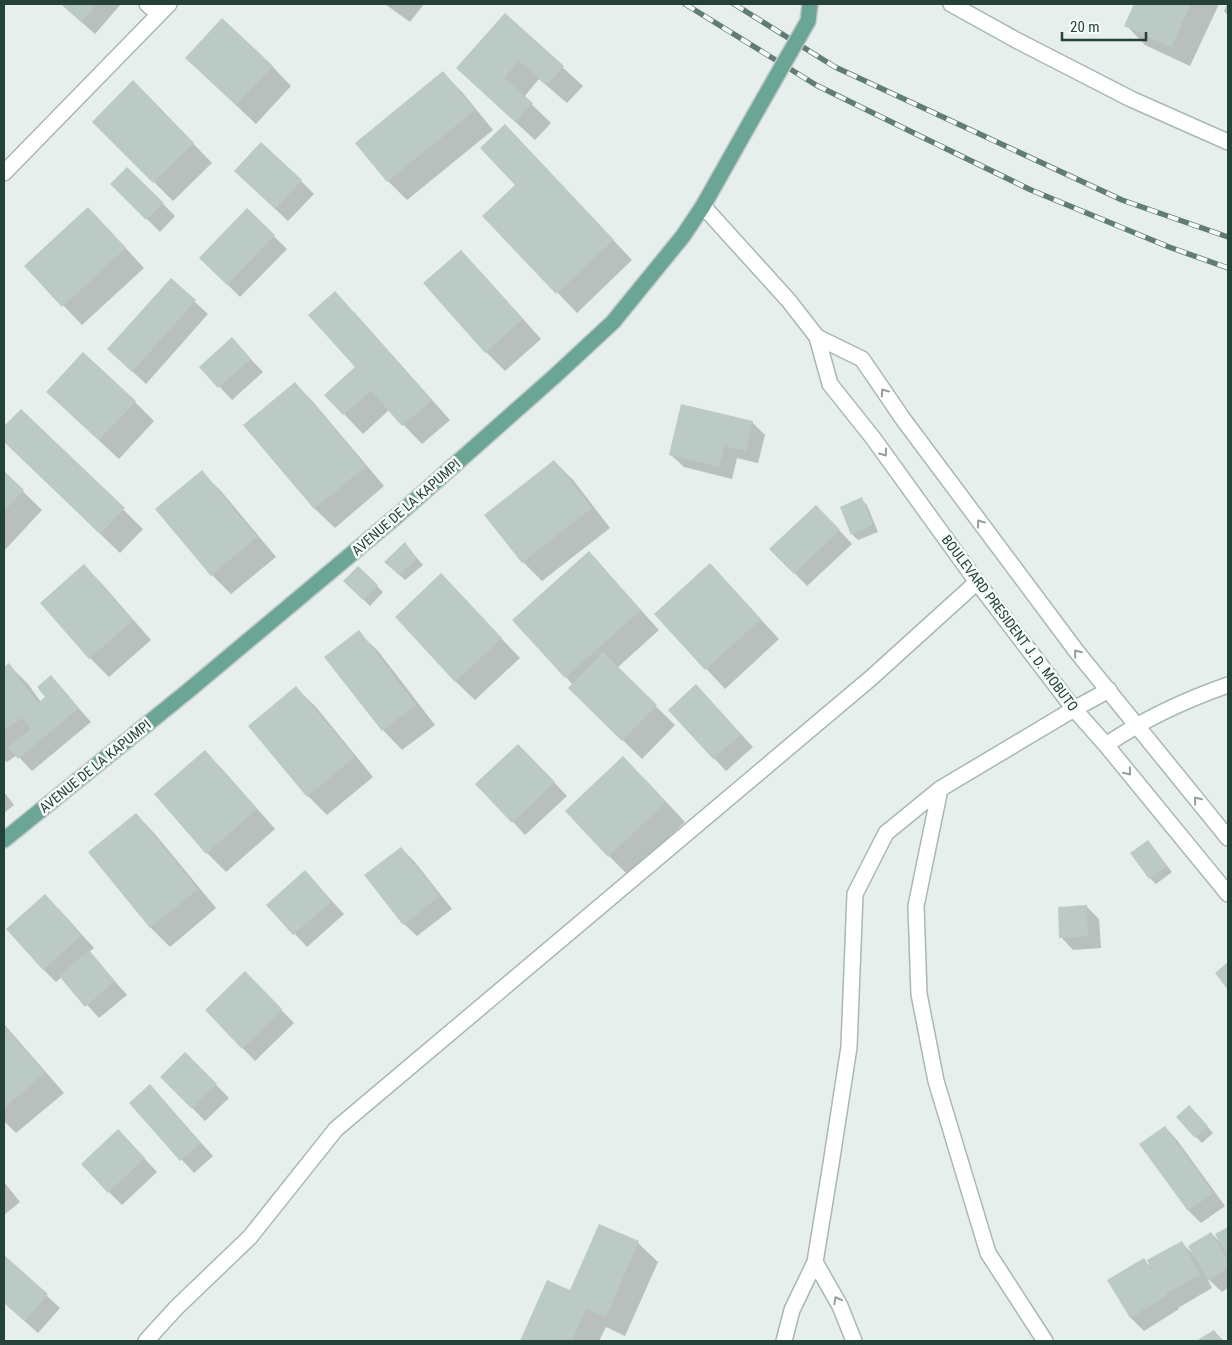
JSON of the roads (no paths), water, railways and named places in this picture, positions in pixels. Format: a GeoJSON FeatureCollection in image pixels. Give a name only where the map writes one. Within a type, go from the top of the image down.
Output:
{"type":"FeatureCollection","features":[{"type":"Feature","properties":{"kind":"main road","name":"AVENUE DE LA KAPUMPI"},"geometry":{"type":"LineString","coordinates":[[4,840],[188,691],[375,534],[556,375],[613,322],[683,236],[703,206],[808,21],[810,4]]}},
{"type":"Feature","properties":{"kind":"street"},"geometry":{"type":"LineString","coordinates":[[4,173],[164,9],[147,4]]}},
{"type":"Feature","properties":{"kind":"street"},"geometry":{"type":"LineString","coordinates":[[951,4],[1016,40],[1131,98],[1228,142]]}},
{"type":"Feature","properties":{"kind":"street","name":"BOULEVARD PRESIDENT J. D. MOBUTO"},"geometry":{"type":"LineString","coordinates":[[703,206],[789,301],[817,337],[830,384],[873,438],[1074,709],[1106,745],[1228,894]]}},
{"type":"Feature","properties":{"kind":"street","name":"BOULEVARD PRESIDENT J. D. MOBUTO"},"geometry":{"type":"LineString","coordinates":[[817,337],[862,359],[903,419],[1076,652],[1109,690],[1228,838]]}},
{"type":"Feature","properties":{"kind":"street"},"geometry":{"type":"LineString","coordinates":[[146,1341],[176,1308],[250,1237],[336,1130],[871,678],[978,582]]}},
{"type":"Feature","properties":{"kind":"street"},"geometry":{"type":"LineString","coordinates":[[1106,745],[1136,725],[1197,696],[1228,685]]}},
{"type":"Feature","properties":{"kind":"street"},"geometry":{"type":"LineString","coordinates":[[784,1341],[792,1310],[815,1262],[849,1047],[855,894],[886,833],[940,789],[1109,690]]}},
{"type":"Feature","properties":{"kind":"street"},"geometry":{"type":"LineString","coordinates":[[940,789],[916,906],[919,994],[936,1081],[988,1253],[1045,1341]]}},
{"type":"Feature","properties":{"kind":"street"},"geometry":{"type":"LineString","coordinates":[[815,1262],[840,1306],[854,1341]]}},
{"type":"Feature","properties":{"kind":"railway"},"geometry":{"type":"LineString","coordinates":[[685,4],[816,85],[1031,190],[1169,247],[1228,268]]}},
{"type":"Feature","properties":{"kind":"railway"},"geometry":{"type":"LineString","coordinates":[[734,4],[835,67],[1122,200],[1228,237]]}}]}
